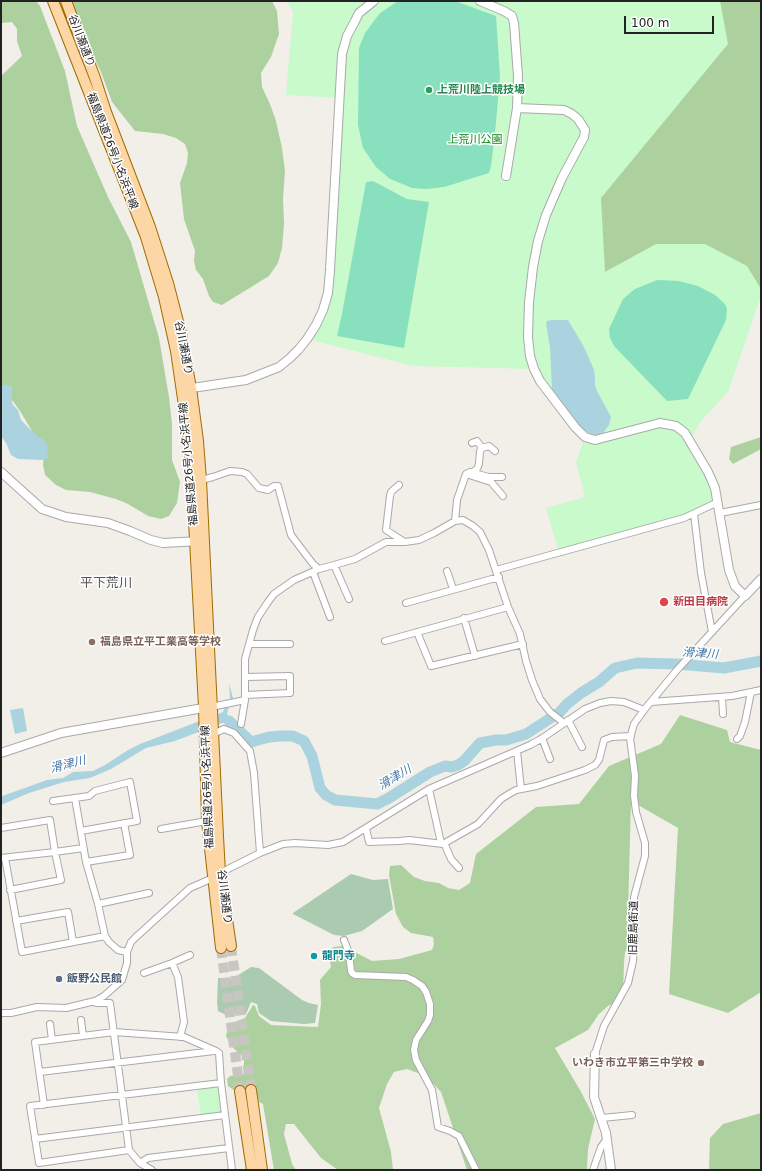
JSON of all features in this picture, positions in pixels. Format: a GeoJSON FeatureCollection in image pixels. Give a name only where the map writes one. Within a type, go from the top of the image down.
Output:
{"type":"FeatureCollection","features":[{"type":"Feature","properties":{"kind":"main road","name":"福島県道26号小名浜平線"},"geometry":{"type":"LineString","coordinates":[[53,1],[146,237],[164,297],[176,351],[187,389],[190,447],[199,541],[210,731],[207,821],[217,876],[226,947]]}},
{"type":"Feature","properties":{"kind":"main road","name":"谷川瀬通り"},"geometry":{"type":"LineString","coordinates":[[66,1],[150,227],[168,283],[181,333],[187,389],[198,441],[201,480],[199,541]]}},
{"type":"Feature","properties":{"kind":"main road","name":"谷川瀬通り"},"geometry":{"type":"LineString","coordinates":[[210,731],[217,876]]}},
{"type":"Feature","properties":{"kind":"main road"},"geometry":{"type":"LineString","coordinates":[[246,1090],[256,1170]]}},
{"type":"Feature","properties":{"kind":"street"},"geometry":{"type":"LineString","coordinates":[[187,389],[246,380],[279,367],[299,349],[316,325],[323,310],[328,293],[342,54],[347,36],[354,21],[359,14],[374,1]]}},
{"type":"Feature","properties":{"kind":"street"},"geometry":{"type":"LineString","coordinates":[[480,1],[512,16],[514,23],[518,76],[517,108],[506,176]]}},
{"type":"Feature","properties":{"kind":"street"},"geometry":{"type":"LineString","coordinates":[[517,108],[564,110],[578,119],[585,130],[582,141],[562,178],[546,215],[532,267],[528,337],[530,356],[534,369],[540,381],[571,422],[585,436],[595,440],[660,423],[676,426],[685,433],[708,472],[715,488],[734,586],[745,596]]}},
{"type":"Feature","properties":{"kind":"street"},"geometry":{"type":"LineString","coordinates":[[472,443],[477,441],[482,448]]}},
{"type":"Feature","properties":{"kind":"street"},"geometry":{"type":"LineString","coordinates":[[482,448],[490,446],[495,451]]}},
{"type":"Feature","properties":{"kind":"street"},"geometry":{"type":"LineString","coordinates":[[455,521],[457,500],[469,473],[477,469],[480,464],[480,451],[482,448]]}},
{"type":"Feature","properties":{"kind":"street"},"geometry":{"type":"LineString","coordinates":[[201,480],[230,471],[247,474],[259,488],[263,490],[268,490],[274,486],[278,486],[291,535],[313,564],[330,618]]}},
{"type":"Feature","properties":{"kind":"street"},"geometry":{"type":"LineString","coordinates":[[1,472],[42,509],[66,517],[108,523],[130,530],[151,540],[163,543],[199,541]]}},
{"type":"Feature","properties":{"kind":"street"},"geometry":{"type":"LineString","coordinates":[[469,473],[489,477],[502,477]]}},
{"type":"Feature","properties":{"kind":"street"},"geometry":{"type":"LineString","coordinates":[[469,473],[491,482],[503,496]]}},
{"type":"Feature","properties":{"kind":"street"},"geometry":{"type":"LineString","coordinates":[[399,485],[391,492],[386,530],[405,542]]}},
{"type":"Feature","properties":{"kind":"street"},"geometry":{"type":"LineString","coordinates":[[496,570],[684,518],[718,502]]}},
{"type":"Feature","properties":{"kind":"street"},"geometry":{"type":"LineString","coordinates":[[720,512],[761,505]]}},
{"type":"Feature","properties":{"kind":"street"},"geometry":{"type":"LineString","coordinates":[[694,514],[701,574],[712,632]]}},
{"type":"Feature","properties":{"kind":"street"},"geometry":{"type":"LineString","coordinates":[[242,724],[245,698],[245,659],[258,617],[274,594],[294,580],[316,571],[355,559],[386,542],[419,540],[455,521],[463,520],[480,532],[489,550],[508,607],[523,644],[526,661],[540,699],[550,712],[558,719],[566,722],[582,747]]}},
{"type":"Feature","properties":{"kind":"street"},"geometry":{"type":"LineString","coordinates":[[334,565],[349,599]]}},
{"type":"Feature","properties":{"kind":"street"},"geometry":{"type":"LineString","coordinates":[[447,571],[453,589]]}},
{"type":"Feature","properties":{"kind":"street"},"geometry":{"type":"LineString","coordinates":[[406,602],[499,577]]}},
{"type":"Feature","properties":{"kind":"street"},"geometry":{"type":"LineString","coordinates":[[712,632],[761,579]]}},
{"type":"Feature","properties":{"kind":"street"},"geometry":{"type":"LineString","coordinates":[[385,641],[508,607]]}},
{"type":"Feature","properties":{"kind":"street"},"geometry":{"type":"LineString","coordinates":[[464,618],[475,656]]}},
{"type":"Feature","properties":{"kind":"street"},"geometry":{"type":"LineString","coordinates":[[417,632],[431,666],[523,644]]}},
{"type":"Feature","properties":{"kind":"street","name":"旧鹿島街道"},"geometry":{"type":"LineString","coordinates":[[611,1170],[607,1139],[602,1118],[594,1097],[595,1054],[604,1026],[628,983],[634,961],[634,896],[645,856],[645,843],[636,812],[634,796],[635,776],[631,736],[634,724],[644,710],[677,670],[712,632]]}},
{"type":"Feature","properties":{"kind":"street"},"geometry":{"type":"LineString","coordinates":[[250,644],[290,644]]}},
{"type":"Feature","properties":{"kind":"street"},"geometry":{"type":"LineString","coordinates":[[1,753],[61,733],[208,710],[245,698],[290,693],[290,676],[245,677]]}},
{"type":"Feature","properties":{"kind":"street"},"geometry":{"type":"LineString","coordinates":[[651,702],[722,697],[761,690]]}},
{"type":"Feature","properties":{"kind":"street"},"geometry":{"type":"LineString","coordinates":[[738,739],[745,722],[751,692]]}},
{"type":"Feature","properties":{"kind":"street"},"geometry":{"type":"LineString","coordinates":[[722,697],[723,714]]}},
{"type":"Feature","properties":{"kind":"street"},"geometry":{"type":"LineString","coordinates":[[1,1013],[11,1013],[37,1007],[66,1008],[95,1001],[104,996],[122,980],[127,963],[127,952],[131,942],[136,937],[190,888],[217,876],[260,853],[283,844],[295,843],[328,845],[342,842],[429,789],[517,751],[542,738],[586,709],[600,703],[611,701],[624,702],[644,710]]}},
{"type":"Feature","properties":{"kind":"street"},"geometry":{"type":"LineString","coordinates":[[210,731],[224,729],[234,733],[250,751],[254,774],[260,853]]}},
{"type":"Feature","properties":{"kind":"street"},"geometry":{"type":"LineString","coordinates":[[366,828],[369,842],[409,840],[443,844],[478,824],[501,799],[516,790],[536,786],[585,770],[599,760],[604,740],[612,737],[631,736]]}},
{"type":"Feature","properties":{"kind":"street"},"geometry":{"type":"LineString","coordinates":[[542,738],[550,759]]}},
{"type":"Feature","properties":{"kind":"street"},"geometry":{"type":"LineString","coordinates":[[517,751],[521,789]]}},
{"type":"Feature","properties":{"kind":"street"},"geometry":{"type":"LineString","coordinates":[[53,801],[89,796],[96,791],[130,782],[137,821],[80,831]]}},
{"type":"Feature","properties":{"kind":"street"},"geometry":{"type":"LineString","coordinates":[[429,789],[441,843],[451,859],[460,868]]}},
{"type":"Feature","properties":{"kind":"street"},"geometry":{"type":"LineString","coordinates":[[75,798],[86,862],[105,936],[112,946],[118,950],[127,952]]}},
{"type":"Feature","properties":{"kind":"street"},"geometry":{"type":"LineString","coordinates":[[1,828],[50,820],[61,880],[10,890]]}},
{"type":"Feature","properties":{"kind":"street"},"geometry":{"type":"LineString","coordinates":[[161,828],[207,821]]}},
{"type":"Feature","properties":{"kind":"street"},"geometry":{"type":"LineString","coordinates":[[86,862],[130,854],[124,823]]}},
{"type":"Feature","properties":{"kind":"street"},"geometry":{"type":"LineString","coordinates":[[83,848],[3,858],[22,952],[105,936]]}},
{"type":"Feature","properties":{"kind":"street"},"geometry":{"type":"LineString","coordinates":[[98,904],[149,893]]}},
{"type":"Feature","properties":{"kind":"street"},"geometry":{"type":"LineString","coordinates":[[16,921],[68,912],[73,942]]}},
{"type":"Feature","properties":{"kind":"street"},"geometry":{"type":"LineString","coordinates":[[344,940],[349,953],[351,971],[355,975],[406,978],[413,980],[422,986],[426,992],[430,1004],[430,1015],[416,1040],[414,1050],[416,1060],[432,1090],[438,1127],[459,1136],[476,1170]]}},
{"type":"Feature","properties":{"kind":"street"},"geometry":{"type":"LineString","coordinates":[[144,973],[190,955]]}},
{"type":"Feature","properties":{"kind":"street"},"geometry":{"type":"LineString","coordinates":[[172,963],[178,977],[184,1022],[180,1037]]}},
{"type":"Feature","properties":{"kind":"street"},"geometry":{"type":"LineString","coordinates":[[95,1001],[110,1003],[129,1150],[140,1163],[152,1170]]}},
{"type":"Feature","properties":{"kind":"street"},"geometry":{"type":"LineString","coordinates":[[81,1020],[83,1036]]}},
{"type":"Feature","properties":{"kind":"street"},"geometry":{"type":"LineString","coordinates":[[50,1024],[52,1040]]}},
{"type":"Feature","properties":{"kind":"street"},"geometry":{"type":"LineString","coordinates":[[44,1105],[35,1042],[114,1032],[184,1037],[216,1050],[219,1053],[221,1083],[232,1170]]}},
{"type":"Feature","properties":{"kind":"street"},"geometry":{"type":"LineString","coordinates":[[40,1072],[216,1050]]}},
{"type":"Feature","properties":{"kind":"street"},"geometry":{"type":"LineString","coordinates":[[129,1150],[39,1163],[30,1106],[221,1083]]}},
{"type":"Feature","properties":{"kind":"street"},"geometry":{"type":"LineString","coordinates":[[35,1139],[225,1115]]}},
{"type":"Feature","properties":{"kind":"street"},"geometry":{"type":"LineString","coordinates":[[602,1118],[632,1115]]}},
{"type":"Feature","properties":{"kind":"street"},"geometry":{"type":"LineString","coordinates":[[593,1170],[601,1147],[607,1139]]}},
{"type":"Feature","properties":{"kind":"street"},"geometry":{"type":"LineString","coordinates":[[140,1163],[148,1158],[230,1148]]}},
{"type":"Feature","properties":{"kind":"green space"},"geometry":{"type":"Polygon","coordinates":[[[1,1],[36,1],[40,6],[65,71],[77,126],[108,197],[131,242],[159,338],[172,424],[172,460],[180,482],[177,503],[169,516],[161,519],[148,516],[128,504],[116,499],[90,492],[66,490],[56,485],[45,475],[43,465],[44,451],[20,411],[12,400],[1,403],[1,76],[22,56],[17,41],[17,29],[12,22],[1,23],[1,1]]]}},
{"type":"Feature","properties":{"kind":"green space"},"geometry":{"type":"Polygon","coordinates":[[[72,1],[272,1],[277,11],[279,34],[271,57],[261,73],[262,87],[276,121],[285,171],[282,248],[278,263],[269,276],[222,305],[213,302],[209,296],[203,279],[196,270],[194,261],[195,251],[184,219],[180,183],[187,163],[188,153],[185,144],[176,138],[163,134],[135,131],[112,102],[101,72],[88,46],[72,1]]]}},
{"type":"Feature","properties":{"kind":"green space","name":"上荒川公園"},"geometry":{"type":"Polygon","coordinates":[[[287,1],[720,1],[728,44],[601,198],[605,272],[656,244],[705,244],[747,266],[761,289],[761,296],[728,392],[702,420],[689,441],[718,502],[694,514],[559,553],[546,508],[585,497],[576,462],[585,437],[534,369],[413,366],[307,339],[328,293],[339,98],[286,95],[293,12],[287,1]]]}},
{"type":"Feature","properties":{"kind":"green space","name":"上荒川陸上競技場"},"geometry":{"type":"Polygon","coordinates":[[[398,1],[455,1],[496,16],[500,78],[495,133],[489,173],[444,187],[426,189],[412,188],[390,179],[376,167],[363,148],[358,125],[359,48],[365,33],[380,13],[398,1]]]}},
{"type":"Feature","properties":{"kind":"green space"},"geometry":{"type":"Polygon","coordinates":[[[539,1],[761,1],[761,301],[736,281],[536,298],[539,1]]]}},
{"type":"Feature","properties":{"kind":"green space"},"geometry":{"type":"Polygon","coordinates":[[[373,181],[407,199],[429,202],[404,348],[337,336],[366,182],[373,181]]]}},
{"type":"Feature","properties":{"kind":"green space"},"geometry":{"type":"Polygon","coordinates":[[[657,280],[679,281],[698,286],[715,295],[725,304],[727,309],[726,320],[688,399],[667,401],[614,346],[610,338],[609,329],[623,299],[635,289],[657,280]]]}},
{"type":"Feature","properties":{"kind":"green space"},"geometry":{"type":"Polygon","coordinates":[[[761,437],[761,449],[733,464],[729,459],[731,447],[761,437]]]}},
{"type":"Feature","properties":{"kind":"green space"},"geometry":{"type":"Polygon","coordinates":[[[680,715],[727,730],[730,742],[761,750],[761,992],[728,1013],[669,994],[678,828],[631,801],[627,950],[625,952],[624,963],[623,994],[617,1002],[608,1006],[599,1014],[588,1030],[555,1048],[595,1119],[588,1149],[587,1170],[467,1170],[441,1092],[426,1076],[407,1069],[394,1072],[387,1084],[379,1108],[391,1152],[393,1170],[338,1170],[321,1158],[294,1124],[286,1124],[284,1134],[292,1164],[296,1170],[274,1170],[263,1104],[259,1102],[255,1088],[235,1091],[228,1086],[227,1079],[230,1076],[244,1074],[244,1058],[231,1046],[226,1036],[228,1027],[245,1018],[253,1005],[255,1006],[259,1016],[271,1025],[318,1027],[321,1004],[320,980],[331,967],[329,956],[333,947],[343,946],[372,961],[399,959],[432,950],[434,944],[433,937],[411,933],[403,927],[396,914],[389,875],[390,866],[401,865],[414,877],[459,890],[470,883],[476,854],[536,807],[579,804],[609,766],[661,744],[680,715]]]}},
{"type":"Feature","properties":{"kind":"green space"},"geometry":{"type":"Polygon","coordinates":[[[351,874],[373,880],[388,879],[393,909],[362,931],[344,936],[334,935],[293,914],[293,913],[351,874]]]}},
{"type":"Feature","properties":{"kind":"green space"},"geometry":{"type":"Polygon","coordinates":[[[251,967],[259,968],[302,1000],[318,1005],[315,1023],[304,1024],[271,1021],[259,1013],[257,1004],[251,1002],[246,1014],[224,1014],[218,1011],[218,978],[232,979],[251,967]]]}},
{"type":"Feature","properties":{"kind":"green space"},"geometry":{"type":"Polygon","coordinates":[[[218,1087],[221,1112],[201,1115],[197,1090],[218,1087]]]}},
{"type":"Feature","properties":{"kind":"green space"},"geometry":{"type":"Polygon","coordinates":[[[761,1113],[761,1170],[709,1170],[710,1138],[723,1124],[761,1113]]]}},
{"type":"Feature","properties":{"kind":"water"},"geometry":{"type":"Polygon","coordinates":[[[568,320],[584,347],[594,370],[597,391],[611,417],[609,425],[603,433],[597,435],[591,434],[581,428],[552,389],[550,347],[546,324],[547,321],[568,320]]]}},
{"type":"Feature","properties":{"kind":"water"},"geometry":{"type":"Polygon","coordinates":[[[4,385],[11,385],[12,387],[12,402],[18,410],[21,420],[35,434],[45,441],[47,445],[47,459],[18,459],[11,455],[1,436],[1,387],[4,385]]]}},
{"type":"Feature","properties":{"kind":"water"},"geometry":{"type":"Polygon","coordinates":[[[229,683],[233,698],[229,705],[227,714],[241,728],[237,733],[225,723],[222,723],[175,741],[146,748],[111,769],[90,778],[64,782],[29,793],[1,805],[1,797],[5,795],[47,780],[63,778],[73,772],[93,771],[140,744],[223,712],[230,699],[229,683]]]}},
{"type":"Feature","properties":{"kind":"water"},"geometry":{"type":"Polygon","coordinates":[[[23,708],[27,731],[15,734],[10,710],[23,708]]]}},
{"type":"Feature","properties":{"kind":"waterway","name":"滑津川"},"geometry":{"type":"LineString","coordinates":[[229,721],[251,742],[269,737],[281,736],[293,736],[304,741],[312,756],[320,788],[326,795],[335,800],[377,804],[430,772],[445,766],[452,767],[458,765],[464,761],[480,743],[506,740],[526,734],[560,712],[567,704],[599,682],[615,668],[637,663],[677,664],[724,668],[761,661]]}},
{"type":"Feature","properties":{"kind":"tunnel"},"geometry":{"type":"LineString","coordinates":[[231,946],[251,1090]]}},
{"type":"Feature","properties":{"kind":"tunnel"},"geometry":{"type":"LineString","coordinates":[[221,948],[240,1091]]}},
{"type":"Feature","properties":{"kind":"place","name":"上荒川陸上競技場"},"geometry":{"type":"Point","coordinates":[429,90]}},
{"type":"Feature","properties":{"kind":"place","name":"新田目病院"},"geometry":{"type":"Point","coordinates":[664,602]}},
{"type":"Feature","properties":{"kind":"place","name":"福島県立平工業高等学校"},"geometry":{"type":"Point","coordinates":[92,642]}},
{"type":"Feature","properties":{"kind":"place","name":"龍門寺"},"geometry":{"type":"Point","coordinates":[314,956]}},
{"type":"Feature","properties":{"kind":"place","name":"飯野公民館"},"geometry":{"type":"Point","coordinates":[59,979]}},
{"type":"Feature","properties":{"kind":"place","name":"いわき市立平第三中学校"},"geometry":{"type":"Point","coordinates":[701,1063]}},
{"type":"Feature","properties":{"kind":"district","name":"平下荒川"},"geometry":{"type":"Point","coordinates":[106,584]}}]}
